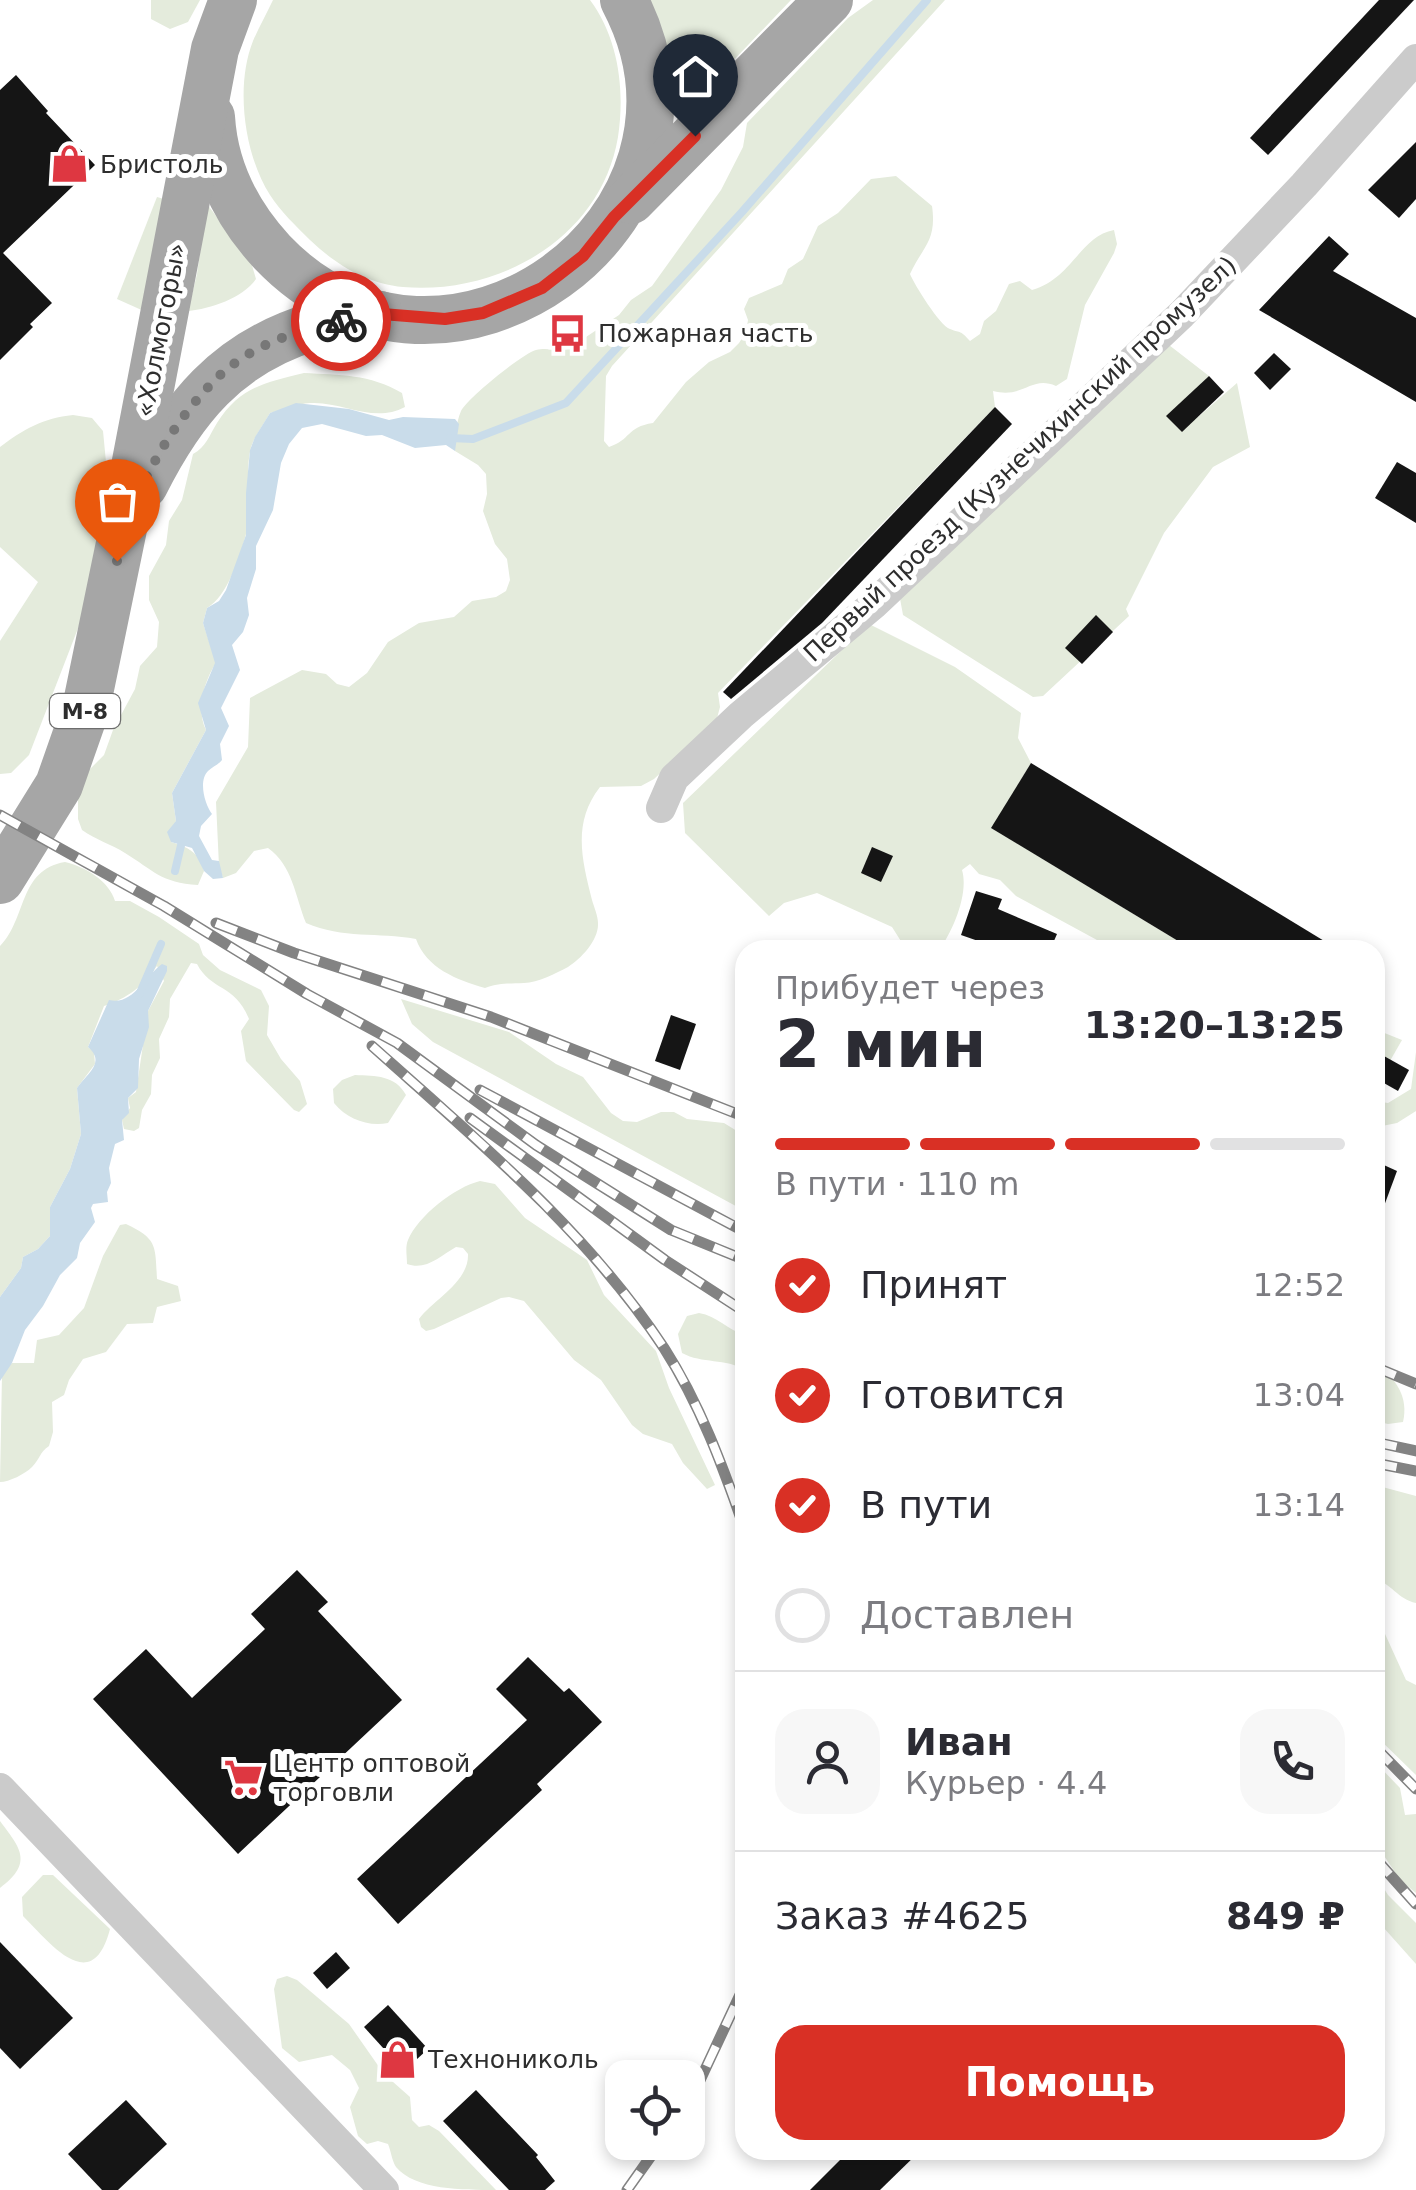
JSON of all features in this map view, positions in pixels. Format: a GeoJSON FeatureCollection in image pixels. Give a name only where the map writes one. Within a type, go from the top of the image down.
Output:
{"type":"FeatureCollection","features":[{"type":"Feature","properties":{"kind":"main road","name":"«Холмогоры»"},"geometry":{"type":"LineString","coordinates":[[124,524],[218,34],[232,0]]}},
{"type":"Feature","properties":{"kind":"main road","name":"«Холмогоры»"},"geometry":{"type":"LineString","coordinates":[[209,83],[212,138],[233,200],[253,232],[288,268],[320,290],[382,314],[445,319],[483,313],[514,302],[565,272],[601,236],[632,184],[644,146],[648,110],[642,50],[624,0]]}},
{"type":"Feature","properties":{"kind":"main road","name":"«Холмогоры»"},"geometry":{"type":"LineString","coordinates":[[614,217],[829,0]]}},
{"type":"Feature","properties":{"kind":"main road","name":"«Холмогоры»"},"geometry":{"type":"LineString","coordinates":[[124,524],[166,441],[217,378],[264,346],[314,326],[382,314]]}},
{"type":"Feature","properties":{"kind":"main road","name":"М-8"},"geometry":{"type":"LineString","coordinates":[[0,880],[59,785],[73,747],[86,708],[124,524]]}},
{"type":"Feature","properties":{"kind":"street","name":"Первый проезд (Кузнечихинский промузел)"},"geometry":{"type":"LineString","coordinates":[[660,808],[674,778],[873,605],[1182,314],[1416,59]]}},
{"type":"Feature","properties":{"kind":"street"},"geometry":{"type":"LineString","coordinates":[[0,1788],[384,2190]]}},
{"type":"Feature","properties":{"kind":"green space"},"geometry":{"type":"Polygon","coordinates":[[[151,0],[200,0],[188,22],[170,29],[151,19],[151,0]]]}},
{"type":"Feature","properties":{"kind":"green space"},"geometry":{"type":"Polygon","coordinates":[[[273,0],[590,0],[608,31],[618,66],[621,102],[618,137],[608,173],[591,204],[568,231],[540,253],[509,270],[475,281],[403,287],[377,282],[341,265],[310,240],[274,201],[248,140],[244,99],[247,59],[273,0]]]}},
{"type":"Feature","properties":{"kind":"green space"},"geometry":{"type":"Polygon","coordinates":[[[642,0],[791,0],[688,108],[674,115],[668,81],[642,0]]]}},
{"type":"Feature","properties":{"kind":"green space"},"geometry":{"type":"Polygon","coordinates":[[[873,0],[945,0],[612,366],[606,376],[604,441],[609,447],[638,427],[653,423],[686,382],[709,362],[730,352],[746,332],[748,320],[744,309],[749,298],[782,284],[788,269],[803,259],[818,226],[838,213],[871,179],[896,176],[932,206],[931,236],[910,274],[940,321],[970,341],[996,311],[1009,284],[1020,281],[1032,290],[1046,285],[1092,240],[1114,230],[1117,244],[1085,305],[1067,379],[1056,386],[1040,383],[1012,392],[993,391],[995,407],[718,693],[716,722],[654,779],[641,786],[600,787],[586,814],[582,842],[598,929],[588,948],[568,967],[535,981],[485,988],[435,965],[416,939],[347,933],[306,923],[288,873],[268,848],[254,851],[236,873],[223,878],[216,802],[248,747],[250,698],[302,670],[326,674],[337,684],[349,687],[367,673],[388,642],[419,623],[454,617],[472,601],[506,591],[510,580],[507,559],[495,544],[483,511],[486,474],[455,451],[461,411],[519,359],[536,350],[568,349],[619,315],[631,300],[652,286],[721,190],[743,147],[747,123],[848,18],[873,0]]]}},
{"type":"Feature","properties":{"kind":"green space"},"geometry":{"type":"Polygon","coordinates":[[[157,197],[164,199],[146,312],[117,299],[157,197]]]}},
{"type":"Feature","properties":{"kind":"green space"},"geometry":{"type":"Polygon","coordinates":[[[207,204],[251,262],[256,279],[243,292],[225,301],[188,311],[197,274],[207,204]]]}},
{"type":"Feature","properties":{"kind":"green space"},"geometry":{"type":"Polygon","coordinates":[[[1169,345],[1209,376],[1167,416],[1178,428],[1193,413],[1198,417],[1237,383],[1250,447],[1213,467],[1164,533],[1126,609],[1129,616],[1043,696],[1033,697],[903,615],[899,593],[1169,345]]]}},
{"type":"Feature","properties":{"kind":"green space"},"geometry":{"type":"Polygon","coordinates":[[[304,373],[378,382],[402,393],[405,407],[370,413],[322,403],[300,405],[270,413],[255,438],[249,458],[248,524],[243,543],[227,586],[207,608],[203,623],[216,663],[203,696],[206,730],[172,793],[176,821],[171,842],[192,852],[204,871],[198,885],[175,882],[82,830],[78,794],[87,772],[104,755],[135,689],[140,666],[157,647],[159,622],[149,600],[149,576],[166,545],[169,521],[182,500],[193,454],[244,394],[304,373]]]}},
{"type":"Feature","properties":{"kind":"green space"},"geometry":{"type":"Polygon","coordinates":[[[73,415],[92,418],[103,431],[106,462],[101,517],[82,618],[29,755],[11,773],[0,774],[0,641],[38,582],[0,547],[0,447],[34,425],[73,415]]]}},
{"type":"Feature","properties":{"kind":"green space"},"geometry":{"type":"Polygon","coordinates":[[[869,624],[955,667],[1021,713],[1018,738],[1031,763],[992,828],[1177,940],[1097,940],[1016,896],[1000,880],[979,874],[970,864],[962,870],[958,911],[945,940],[900,940],[892,927],[817,893],[784,903],[769,916],[685,833],[683,803],[869,624]]]}},
{"type":"Feature","properties":{"kind":"green space"},"geometry":{"type":"Polygon","coordinates":[[[65,862],[96,876],[115,901],[130,901],[199,944],[203,955],[220,970],[261,990],[269,1006],[267,1035],[300,1081],[307,1104],[299,1112],[294,1110],[246,1061],[241,1031],[249,1019],[243,1008],[197,964],[191,963],[170,999],[169,1017],[159,1039],[160,1058],[139,1128],[124,1129],[122,1120],[130,1108],[128,1098],[136,1092],[148,1011],[164,981],[157,966],[134,991],[104,1006],[88,1047],[94,1052],[95,1064],[77,1088],[81,1134],[70,1169],[50,1207],[50,1236],[23,1257],[21,1268],[0,1297],[0,946],[9,935],[31,885],[50,867],[65,862]]]}},
{"type":"Feature","properties":{"kind":"green space"},"geometry":{"type":"Polygon","coordinates":[[[401,999],[509,1032],[583,1077],[611,1113],[623,1121],[637,1122],[661,1112],[674,1112],[687,1119],[724,1123],[735,1130],[735,1206],[433,1042],[412,1024],[401,999]]]}},
{"type":"Feature","properties":{"kind":"green space"},"geometry":{"type":"Polygon","coordinates":[[[1385,1033],[1402,1040],[1385,1070],[1385,1033]]]}},
{"type":"Feature","properties":{"kind":"green space"},"geometry":{"type":"Polygon","coordinates":[[[1416,1052],[1416,1111],[1385,1125],[1385,1103],[1411,1089],[1416,1052]]]}},
{"type":"Feature","properties":{"kind":"green space"},"geometry":{"type":"Polygon","coordinates":[[[355,1075],[384,1078],[402,1088],[406,1095],[388,1123],[358,1120],[334,1103],[333,1089],[355,1075]]]}},
{"type":"Feature","properties":{"kind":"green space"},"geometry":{"type":"Polygon","coordinates":[[[480,1181],[495,1184],[525,1218],[587,1260],[604,1295],[656,1351],[669,1388],[715,1485],[707,1489],[672,1444],[643,1434],[632,1425],[601,1380],[574,1360],[524,1301],[501,1298],[434,1329],[426,1331],[421,1327],[419,1319],[463,1273],[468,1254],[456,1247],[433,1262],[414,1266],[407,1264],[408,1240],[438,1204],[480,1181]]]}},
{"type":"Feature","properties":{"kind":"green space"},"geometry":{"type":"Polygon","coordinates":[[[126,1224],[149,1239],[155,1251],[157,1279],[178,1286],[181,1301],[157,1307],[153,1323],[127,1324],[106,1352],[83,1359],[64,1395],[52,1402],[53,1432],[49,1446],[29,1470],[0,1482],[2,1374],[12,1363],[34,1363],[37,1340],[59,1335],[84,1308],[103,1256],[120,1225],[126,1224]]]}},
{"type":"Feature","properties":{"kind":"green space"},"geometry":{"type":"Polygon","coordinates":[[[699,1313],[735,1331],[735,1366],[682,1353],[678,1334],[687,1316],[699,1313]]]}},
{"type":"Feature","properties":{"kind":"green space"},"geometry":{"type":"Polygon","coordinates":[[[1385,1371],[1399,1388],[1404,1404],[1403,1422],[1388,1424],[1385,1371]]]}},
{"type":"Feature","properties":{"kind":"green space"},"geometry":{"type":"Polygon","coordinates":[[[1385,1488],[1416,1496],[1416,1603],[1386,1584],[1385,1488]]]}},
{"type":"Feature","properties":{"kind":"green space"},"geometry":{"type":"Polygon","coordinates":[[[1385,1634],[1406,1680],[1416,1685],[1416,1775],[1385,1745],[1385,1634]]]}},
{"type":"Feature","properties":{"kind":"green space"},"geometry":{"type":"Polygon","coordinates":[[[1385,1772],[1400,1788],[1405,1815],[1416,1814],[1416,1893],[1400,1880],[1385,1857],[1385,1772]]]}},
{"type":"Feature","properties":{"kind":"green space"},"geometry":{"type":"Polygon","coordinates":[[[0,1821],[18,1847],[20,1862],[11,1879],[0,1888],[0,1821]]]}},
{"type":"Feature","properties":{"kind":"green space"},"geometry":{"type":"Polygon","coordinates":[[[43,1875],[53,1875],[110,1929],[93,1960],[70,1959],[23,1916],[22,1897],[43,1875]]]}},
{"type":"Feature","properties":{"kind":"green space"},"geometry":{"type":"Polygon","coordinates":[[[1385,1890],[1416,1923],[1416,1964],[1385,1929],[1385,1890]]]}},
{"type":"Feature","properties":{"kind":"green space"},"geometry":{"type":"Polygon","coordinates":[[[287,1976],[349,2024],[384,2074],[410,2097],[412,2120],[419,2127],[429,2125],[439,2131],[496,2190],[441,2187],[415,2180],[396,2167],[388,2144],[367,2144],[358,2136],[350,2107],[359,2088],[350,2070],[332,2055],[299,2062],[282,2048],[274,1989],[277,1979],[287,1976]]]}},
{"type":"Feature","properties":{"kind":"water"},"geometry":{"type":"Polygon","coordinates":[[[296,403],[349,409],[389,420],[455,419],[459,424],[455,451],[446,445],[415,448],[382,435],[366,436],[322,424],[302,428],[289,444],[281,463],[273,510],[256,546],[256,569],[247,598],[249,615],[243,632],[232,645],[240,670],[221,708],[229,726],[220,744],[222,760],[208,771],[203,781],[212,814],[201,826],[199,836],[212,860],[219,861],[223,878],[213,879],[192,848],[171,842],[167,832],[176,821],[172,793],[206,730],[198,703],[215,663],[203,623],[207,608],[219,601],[226,590],[246,535],[250,450],[270,413],[296,403]]]}},
{"type":"Feature","properties":{"kind":"water"},"geometry":{"type":"Polygon","coordinates":[[[162,964],[167,971],[148,1011],[149,1027],[139,1059],[138,1088],[128,1098],[129,1113],[122,1120],[124,1140],[115,1144],[109,1168],[108,1202],[93,1204],[95,1222],[80,1243],[77,1258],[60,1275],[25,1330],[0,1381],[0,1297],[21,1268],[23,1257],[50,1236],[50,1207],[70,1169],[81,1134],[77,1088],[95,1064],[88,1047],[109,1000],[125,999],[162,964]]]}},
{"type":"Feature","properties":{"kind":"building"},"geometry":{"type":"Polygon","coordinates":[[[1379,0],[1414,0],[1268,155],[1250,138],[1379,0]]]}},
{"type":"Feature","properties":{"kind":"building"},"geometry":{"type":"Polygon","coordinates":[[[16,75],[95,165],[3,253],[52,303],[0,360],[0,90],[16,75]]]}},
{"type":"Feature","properties":{"kind":"building"},"geometry":{"type":"Polygon","coordinates":[[[1416,142],[1416,199],[1399,218],[1368,190],[1416,142]]]}},
{"type":"Feature","properties":{"kind":"building"},"geometry":{"type":"Polygon","coordinates":[[[1329,236],[1349,254],[1333,271],[1416,318],[1416,402],[1259,310],[1329,236]]]}},
{"type":"Feature","properties":{"kind":"building"},"geometry":{"type":"Polygon","coordinates":[[[1274,353],[1291,369],[1270,390],[1254,373],[1274,353]]]}},
{"type":"Feature","properties":{"kind":"building"},"geometry":{"type":"Polygon","coordinates":[[[1209,376],[1224,392],[1182,432],[1166,416],[1209,376]]]}},
{"type":"Feature","properties":{"kind":"building"},"geometry":{"type":"Polygon","coordinates":[[[995,407],[1012,424],[822,623],[731,699],[723,692],[995,407]]]}},
{"type":"Feature","properties":{"kind":"building"},"geometry":{"type":"Polygon","coordinates":[[[1397,462],[1416,473],[1416,523],[1375,498],[1397,462]]]}},
{"type":"Feature","properties":{"kind":"building"},"geometry":{"type":"Polygon","coordinates":[[[1096,615],[1113,632],[1082,664],[1065,648],[1096,615]]]}},
{"type":"Feature","properties":{"kind":"building"},"geometry":{"type":"Polygon","coordinates":[[[1031,763],[1323,940],[1176,940],[991,828],[1031,763]]]}},
{"type":"Feature","properties":{"kind":"building"},"geometry":{"type":"Polygon","coordinates":[[[872,847],[893,856],[881,882],[861,873],[872,847]]]}},
{"type":"Feature","properties":{"kind":"building"},"geometry":{"type":"Polygon","coordinates":[[[976,891],[1002,899],[998,909],[1057,934],[1054,940],[975,940],[961,935],[976,891]]]}},
{"type":"Feature","properties":{"kind":"building"},"geometry":{"type":"Polygon","coordinates":[[[671,1015],[696,1024],[680,1070],[655,1061],[671,1015]]]}},
{"type":"Feature","properties":{"kind":"building"},"geometry":{"type":"Polygon","coordinates":[[[1385,1057],[1409,1070],[1398,1091],[1385,1084],[1385,1057]]]}},
{"type":"Feature","properties":{"kind":"building"},"geometry":{"type":"Polygon","coordinates":[[[1385,1166],[1397,1171],[1385,1203],[1385,1166]]]}},
{"type":"Feature","properties":{"kind":"building","name":"Центр оптовой торговли"},"geometry":{"type":"Polygon","coordinates":[[[297,1570],[328,1602],[318,1611],[402,1700],[238,1854],[93,1699],[146,1649],[192,1698],[265,1629],[251,1614],[297,1570]]]}},
{"type":"Feature","properties":{"kind":"building"},"geometry":{"type":"Polygon","coordinates":[[[528,1657],[564,1692],[569,1688],[602,1722],[537,1784],[542,1790],[398,1924],[357,1879],[527,1720],[496,1689],[528,1657]]]}},
{"type":"Feature","properties":{"kind":"building"},"geometry":{"type":"Polygon","coordinates":[[[0,1942],[73,2018],[20,2069],[0,2048],[0,1942]]]}},
{"type":"Feature","properties":{"kind":"building"},"geometry":{"type":"Polygon","coordinates":[[[336,1952],[350,1968],[327,1989],[313,1973],[336,1952]]]}},
{"type":"Feature","properties":{"kind":"building"},"geometry":{"type":"Polygon","coordinates":[[[388,2005],[428,2049],[404,2071],[364,2027],[388,2005]]]}},
{"type":"Feature","properties":{"kind":"building"},"geometry":{"type":"Polygon","coordinates":[[[476,2090],[538,2155],[555,2181],[545,2190],[509,2190],[443,2121],[476,2090]]]}},
{"type":"Feature","properties":{"kind":"building"},"geometry":{"type":"Polygon","coordinates":[[[126,2100],[167,2144],[118,2190],[102,2190],[68,2154],[126,2100]]]}},
{"type":"Feature","properties":{"kind":"building"},"geometry":{"type":"Polygon","coordinates":[[[840,2160],[911,2160],[880,2190],[810,2190],[840,2160]]]}},
{"type":"Feature","properties":{"kind":"waterway"},"geometry":{"type":"LineString","coordinates":[[450,438],[473,439],[566,403],[742,212],[927,0]]}},
{"type":"Feature","properties":{"kind":"waterway"},"geometry":{"type":"LineString","coordinates":[[175,871],[183,837]]}},
{"type":"Feature","properties":{"kind":"waterway"},"geometry":{"type":"LineString","coordinates":[[139,995],[161,944]]}},
{"type":"Feature","properties":{"kind":"railway"},"geometry":{"type":"LineString","coordinates":[[0,815],[397,1043],[536,1145],[671,1230],[735,1256]]}},
{"type":"Feature","properties":{"kind":"railway"},"geometry":{"type":"LineString","coordinates":[[216,923],[294,953],[491,1017],[735,1113]]}},
{"type":"Feature","properties":{"kind":"railway"},"geometry":{"type":"LineString","coordinates":[[372,1046],[528,1188],[633,1305],[689,1391],[735,1503]]}},
{"type":"Feature","properties":{"kind":"railway"},"geometry":{"type":"LineString","coordinates":[[480,1090],[735,1227]]}},
{"type":"Feature","properties":{"kind":"railway"},"geometry":{"type":"LineString","coordinates":[[470,1118],[665,1260],[735,1306]]}},
{"type":"Feature","properties":{"kind":"railway"},"geometry":{"type":"LineString","coordinates":[[1385,1371],[1416,1384]]}},
{"type":"Feature","properties":{"kind":"railway"},"geometry":{"type":"LineString","coordinates":[[1385,1444],[1416,1451]]}},
{"type":"Feature","properties":{"kind":"railway"},"geometry":{"type":"LineString","coordinates":[[1385,1465],[1416,1471]]}},
{"type":"Feature","properties":{"kind":"railway"},"geometry":{"type":"LineString","coordinates":[[1385,1757],[1416,1789]]}},
{"type":"Feature","properties":{"kind":"railway"},"geometry":{"type":"LineString","coordinates":[[1385,1869],[1416,1904]]}},
{"type":"Feature","properties":{"kind":"railway"},"geometry":{"type":"LineString","coordinates":[[705,2070],[735,2005]]}},
{"type":"Feature","properties":{"kind":"railway"},"geometry":{"type":"LineString","coordinates":[[627,2190],[648,2160]]}},
{"type":"Feature","properties":{"kind":"way so far"},"geometry":{"type":"LineString","coordinates":[[117,561],[124,524],[166,441],[217,378],[264,346],[314,326],[341,321]]}},
{"type":"Feature","properties":{"kind":"place","name":"Бристоль"},"geometry":{"type":"Point","coordinates":[70,164]}},
{"type":"Feature","properties":{"kind":"place","name":"Пожарная часть"},"geometry":{"type":"Point","coordinates":[568,333]}},
{"type":"Feature","properties":{"kind":"place","name":"Центр оптовой торговли"},"geometry":{"type":"Point","coordinates":[243,1777]}},
{"type":"Feature","properties":{"kind":"place","name":"Технониколь"},"geometry":{"type":"Point","coordinates":[398,2059]}},
{"type":"Feature","properties":{"kind":"route"},"geometry":{"type":"LineString","coordinates":[[341,321],[382,314],[445,319],[483,313],[542,288],[583,256],[614,217],[695,136]]}}]}
